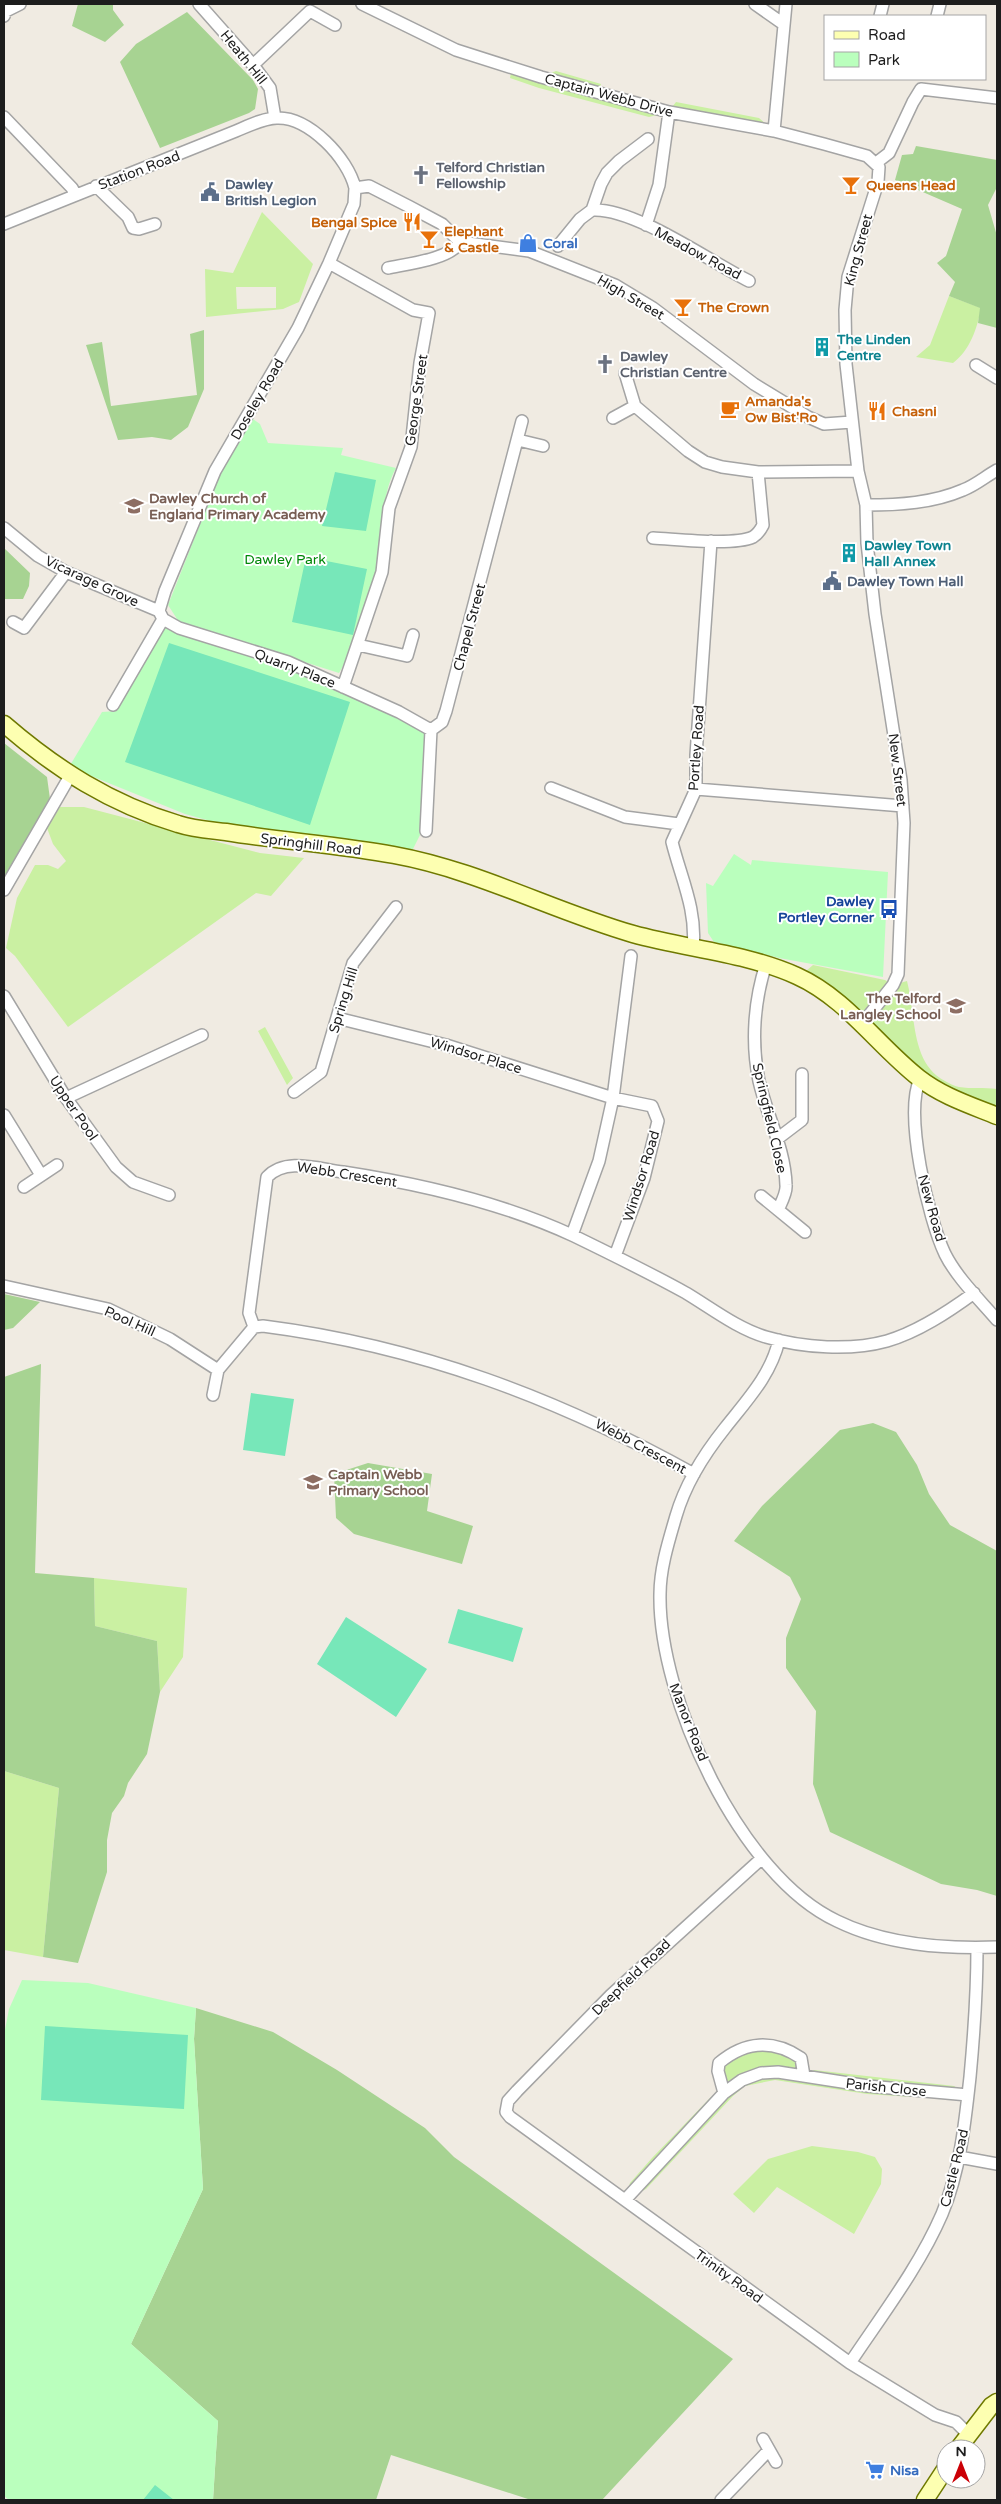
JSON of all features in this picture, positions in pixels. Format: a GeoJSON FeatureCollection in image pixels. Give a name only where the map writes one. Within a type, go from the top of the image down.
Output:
{"type":"FeatureCollection","features":[{"type":"Feature","properties":{"kind":"main road","name":"Springhill Road"},"geometry":{"type":"LineString","coordinates":[[4,724],[37,752],[70,776],[104,795],[179,824],[263,838],[299,841],[394,855],[429,862],[635,934],[766,964],[799,977],[824,993],[862,1024],[920,1079],[960,1102],[996,1115]]}},
{"type":"Feature","properties":{"kind":"main road"},"geometry":{"type":"LineString","coordinates":[[965,2439],[991,2406],[997,2402]]}},
{"type":"Feature","properties":{"kind":"main road"},"geometry":{"type":"LineString","coordinates":[[925,2500],[936,2483]]}},
{"type":"Feature","properties":{"kind":"street"},"geometry":{"type":"LineString","coordinates":[[4,16],[6,12],[20,4]]}},
{"type":"Feature","properties":{"kind":"street","name":"Heath Hill"},"geometry":{"type":"LineString","coordinates":[[199,4],[253,65],[270,88],[275,118]]}},
{"type":"Feature","properties":{"kind":"street","name":"Captain Webb Drive"},"geometry":{"type":"LineString","coordinates":[[362,4],[456,50],[541,77],[669,112],[774,131],[871,159]]}},
{"type":"Feature","properties":{"kind":"street"},"geometry":{"type":"LineString","coordinates":[[756,4],[782,23]]}},
{"type":"Feature","properties":{"kind":"street"},"geometry":{"type":"LineString","coordinates":[[774,131],[782,23],[786,4]]}},
{"type":"Feature","properties":{"kind":"street"},"geometry":{"type":"LineString","coordinates":[[253,65],[310,11],[335,25]]}},
{"type":"Feature","properties":{"kind":"street"},"geometry":{"type":"LineString","coordinates":[[871,159],[889,153],[921,84],[997,98]]}},
{"type":"Feature","properties":{"kind":"street","name":"Meadow Road"},"geometry":{"type":"LineString","coordinates":[[646,225],[660,185],[669,112]]}},
{"type":"Feature","properties":{"kind":"street"},"geometry":{"type":"LineString","coordinates":[[4,117],[26,138],[72,188],[75,194]]}},
{"type":"Feature","properties":{"kind":"street"},"geometry":{"type":"LineString","coordinates":[[275,118],[295,120],[330,147],[346,164],[355,188],[369,186],[442,224],[460,242],[458,246],[441,256],[388,268]]}},
{"type":"Feature","properties":{"kind":"street","name":"Station Road"},"geometry":{"type":"LineString","coordinates":[[4,224],[75,194],[275,118]]}},
{"type":"Feature","properties":{"kind":"street"},"geometry":{"type":"LineString","coordinates":[[558,246],[580,219],[592,210],[601,184],[618,161],[648,139]]}},
{"type":"Feature","properties":{"kind":"street","name":"King Street"},"geometry":{"type":"LineString","coordinates":[[858,471],[846,364],[847,286],[855,253],[878,182],[879,167],[871,159]]}},
{"type":"Feature","properties":{"kind":"street"},"geometry":{"type":"LineString","coordinates":[[96,186],[128,217],[133,228],[139,229],[155,224]]}},
{"type":"Feature","properties":{"kind":"street","name":"Doseley Road"},"geometry":{"type":"LineString","coordinates":[[113,705],[161,615],[168,582],[215,471],[298,328],[329,263],[354,204],[355,188]]}},
{"type":"Feature","properties":{"kind":"street","name":"Meadow Road"},"geometry":{"type":"LineString","coordinates":[[592,210],[609,210],[646,225],[750,281]]}},
{"type":"Feature","properties":{"kind":"street","name":"High Street"},"geometry":{"type":"LineString","coordinates":[[460,242],[529,251],[615,285],[666,318],[754,384],[808,417],[824,424],[852,422]]}},
{"type":"Feature","properties":{"kind":"street","name":"George Street"},"geometry":{"type":"LineString","coordinates":[[329,263],[413,310],[429,313],[420,363],[410,447],[389,508],[382,572],[342,687]]}},
{"type":"Feature","properties":{"kind":"street"},"geometry":{"type":"LineString","coordinates":[[976,365],[997,378]]}},
{"type":"Feature","properties":{"kind":"street"},"geometry":{"type":"LineString","coordinates":[[626,373],[635,406],[688,451],[705,462],[722,468],[758,472],[858,471]]}},
{"type":"Feature","properties":{"kind":"street"},"geometry":{"type":"LineString","coordinates":[[613,418],[635,406]]}},
{"type":"Feature","properties":{"kind":"street","name":"Chapel Street"},"geometry":{"type":"LineString","coordinates":[[431,730],[442,722],[446,711],[522,422]]}},
{"type":"Feature","properties":{"kind":"street"},"geometry":{"type":"LineString","coordinates":[[518,440],[543,446]]}},
{"type":"Feature","properties":{"kind":"street"},"geometry":{"type":"LineString","coordinates":[[866,506],[898,505],[940,498],[975,484],[997,470]]}},
{"type":"Feature","properties":{"kind":"street","name":"New Street"},"geometry":{"type":"LineString","coordinates":[[858,471],[866,506],[867,543],[875,614],[903,806],[898,974],[893,985],[862,1024]]}},
{"type":"Feature","properties":{"kind":"street"},"geometry":{"type":"LineString","coordinates":[[653,538],[711,541],[751,538],[759,533],[762,525],[758,472]]}},
{"type":"Feature","properties":{"kind":"street","name":"Vicarage Grove"},"geometry":{"type":"LineString","coordinates":[[4,528],[38,556],[66,572],[161,615]]}},
{"type":"Feature","properties":{"kind":"street","name":"Portley Road"},"geometry":{"type":"LineString","coordinates":[[693,948],[694,921],[691,904],[672,842],[696,789],[696,755],[711,541]]}},
{"type":"Feature","properties":{"kind":"street"},"geometry":{"type":"LineString","coordinates":[[13,622],[24,628],[66,572]]}},
{"type":"Feature","properties":{"kind":"street","name":"Quarry Place"},"geometry":{"type":"LineString","coordinates":[[161,615],[179,628],[288,662],[411,718],[431,730]]}},
{"type":"Feature","properties":{"kind":"street"},"geometry":{"type":"LineString","coordinates":[[358,645],[407,656],[413,635]]}},
{"type":"Feature","properties":{"kind":"street"},"geometry":{"type":"LineString","coordinates":[[426,831],[431,730]]}},
{"type":"Feature","properties":{"kind":"street"},"geometry":{"type":"LineString","coordinates":[[4,890],[70,776]]}},
{"type":"Feature","properties":{"kind":"street"},"geometry":{"type":"LineString","coordinates":[[551,788],[624,817],[679,824]]}},
{"type":"Feature","properties":{"kind":"street"},"geometry":{"type":"LineString","coordinates":[[696,789],[903,806]]}},
{"type":"Feature","properties":{"kind":"street","name":"Spring Hill"},"geometry":{"type":"LineString","coordinates":[[294,1092],[321,1072],[353,963],[396,908]]}},
{"type":"Feature","properties":{"kind":"street"},"geometry":{"type":"LineString","coordinates":[[572,1235],[599,1161],[613,1098],[631,956]]}},
{"type":"Feature","properties":{"kind":"street","name":"Springfield Close"},"geometry":{"type":"LineString","coordinates":[[766,964],[755,1016],[755,1047],[760,1082],[777,1139],[786,1186],[778,1210]]}},
{"type":"Feature","properties":{"kind":"street","name":"Upper Pool"},"geometry":{"type":"LineString","coordinates":[[4,996],[66,1098],[116,1167],[133,1182],[169,1195]]}},
{"type":"Feature","properties":{"kind":"street","name":"Windsor Place"},"geometry":{"type":"LineString","coordinates":[[337,1018],[446,1045],[613,1098]]}},
{"type":"Feature","properties":{"kind":"street"},"geometry":{"type":"LineString","coordinates":[[66,1098],[202,1035]]}},
{"type":"Feature","properties":{"kind":"street"},"geometry":{"type":"LineString","coordinates":[[777,1139],[802,1120],[802,1074]]}},
{"type":"Feature","properties":{"kind":"street","name":"New Road"},"geometry":{"type":"LineString","coordinates":[[920,1079],[916,1087],[914,1112],[921,1167],[945,1254],[997,1320]]}},
{"type":"Feature","properties":{"kind":"street","name":"Windsor Road"},"geometry":{"type":"LineString","coordinates":[[613,1098],[652,1106],[658,1121],[644,1178],[615,1256]]}},
{"type":"Feature","properties":{"kind":"street"},"geometry":{"type":"LineString","coordinates":[[4,1115],[41,1174]]}},
{"type":"Feature","properties":{"kind":"street"},"geometry":{"type":"LineString","coordinates":[[24,1187],[57,1165]]}},
{"type":"Feature","properties":{"kind":"street","name":"Webb Crescent"},"geometry":{"type":"LineString","coordinates":[[694,1474],[601,1424],[467,1372],[416,1356],[339,1338],[263,1326],[254,1327],[249,1314],[265,1183],[274,1170],[292,1166],[385,1179],[452,1194],[514,1212],[572,1235],[684,1292],[743,1327],[766,1337],[779,1340],[836,1346],[888,1341],[926,1323],[974,1293]]}},
{"type":"Feature","properties":{"kind":"street"},"geometry":{"type":"LineString","coordinates":[[761,1196],[805,1232]]}},
{"type":"Feature","properties":{"kind":"street","name":"Pool Hill"},"geometry":{"type":"LineString","coordinates":[[4,1286],[108,1309],[170,1339],[218,1370]]}},
{"type":"Feature","properties":{"kind":"street"},"geometry":{"type":"LineString","coordinates":[[214,1395],[218,1370],[254,1327]]}},
{"type":"Feature","properties":{"kind":"street","name":"Manor Road"},"geometry":{"type":"LineString","coordinates":[[779,1340],[772,1364],[754,1394],[723,1430],[694,1474],[677,1514],[665,1561],[660,1592],[664,1646],[672,1680],[689,1729],[736,1823],[760,1859],[786,1886],[818,1911],[872,1935],[894,1940],[938,1946],[997,1947]]}},
{"type":"Feature","properties":{"kind":"street","name":"Deepfield Road"},"geometry":{"type":"LineString","coordinates":[[508,2101],[611,1995],[760,1859]]}},
{"type":"Feature","properties":{"kind":"street","name":"Castle Road"},"geometry":{"type":"LineString","coordinates":[[850,2363],[930,2238],[950,2190],[959,2157],[968,2095],[976,2007],[978,1948]]}},
{"type":"Feature","properties":{"kind":"street"},"geometry":{"type":"LineString","coordinates":[[724,2092],[718,2071],[719,2062],[731,2053],[759,2044],[788,2050],[801,2058],[804,2076]]}},
{"type":"Feature","properties":{"kind":"street","name":"Parish Close"},"geometry":{"type":"LineString","coordinates":[[625,2200],[724,2092],[742,2080],[761,2073],[778,2072],[868,2086],[968,2095]]}},
{"type":"Feature","properties":{"kind":"street","name":"Trinity Road"},"geometry":{"type":"LineString","coordinates":[[508,2101],[506,2112],[510,2118],[850,2363],[935,2414],[956,2422],[968,2434]]}},
{"type":"Feature","properties":{"kind":"street"},"geometry":{"type":"LineString","coordinates":[[959,2157],[997,2164]]}},
{"type":"Feature","properties":{"kind":"street"},"geometry":{"type":"LineString","coordinates":[[763,2439],[776,2462]]}},
{"type":"Feature","properties":{"kind":"street"},"geometry":{"type":"LineString","coordinates":[[721,2500],[769,2450]]}},
{"type":"Feature","properties":{"kind":"green space"},"geometry":{"type":"Polygon","coordinates":[[[78,4],[113,4],[113,10],[124,25],[105,42],[72,26],[78,4]]]}},
{"type":"Feature","properties":{"kind":"green space"},"geometry":{"type":"Polygon","coordinates":[[[187,12],[253,80],[258,89],[255,109],[160,148],[120,62],[136,44],[187,12]]]}},
{"type":"Feature","properties":{"kind":"green space"},"geometry":{"type":"Polygon","coordinates":[[[512,68],[541,77],[556,71],[601,84],[599,93],[669,111],[676,102],[759,118],[774,131],[669,112],[649,117],[539,88],[510,78],[512,68]]]}},
{"type":"Feature","properties":{"kind":"green space"},"geometry":{"type":"Polygon","coordinates":[[[916,146],[997,160],[997,187],[988,205],[997,236],[997,328],[978,323],[980,308],[949,296],[955,282],[937,263],[946,256],[962,209],[895,180],[902,155],[913,154],[916,146]]]}},
{"type":"Feature","properties":{"kind":"green space"},"geometry":{"type":"Polygon","coordinates":[[[262,212],[313,264],[299,302],[283,309],[206,317],[205,269],[233,273],[262,212]],[[236,287],[237,309],[276,308],[276,287],[236,287]]]}},
{"type":"Feature","properties":{"kind":"green space"},"geometry":{"type":"Polygon","coordinates":[[[949,296],[981,308],[975,331],[968,345],[953,363],[916,357],[930,345],[949,296]]]}},
{"type":"Feature","properties":{"kind":"green space"},"geometry":{"type":"Polygon","coordinates":[[[204,330],[204,389],[188,427],[171,440],[152,437],[118,440],[86,345],[102,342],[111,406],[197,395],[190,334],[204,330]]]}},
{"type":"Feature","properties":{"kind":"green space","name":"Dawley Park"},"geometry":{"type":"Polygon","coordinates":[[[253,419],[260,424],[268,443],[343,448],[341,455],[396,468],[387,491],[378,569],[372,595],[357,637],[339,673],[179,622],[168,605],[223,466],[253,419]]]}},
{"type":"Feature","properties":{"kind":"green space"},"geometry":{"type":"Polygon","coordinates":[[[335,472],[376,480],[366,531],[322,526],[335,472]]]}},
{"type":"Feature","properties":{"kind":"green space"},"geometry":{"type":"Polygon","coordinates":[[[4,548],[30,573],[29,586],[23,599],[4,599],[4,548]]]}},
{"type":"Feature","properties":{"kind":"green space"},"geometry":{"type":"Polygon","coordinates":[[[306,557],[367,569],[353,635],[292,622],[306,557]]]}},
{"type":"Feature","properties":{"kind":"green space"},"geometry":{"type":"Polygon","coordinates":[[[164,623],[287,665],[428,732],[422,831],[409,857],[265,836],[185,814],[69,767],[102,712],[116,711],[164,623]]]}},
{"type":"Feature","properties":{"kind":"green space"},"geometry":{"type":"Polygon","coordinates":[[[169,643],[350,702],[310,825],[125,762],[169,643]]]}},
{"type":"Feature","properties":{"kind":"green space"},"geometry":{"type":"Polygon","coordinates":[[[4,743],[47,777],[50,799],[4,880],[4,743]]]}},
{"type":"Feature","properties":{"kind":"green space"},"geometry":{"type":"Polygon","coordinates":[[[60,807],[84,807],[260,853],[304,858],[271,896],[256,893],[68,1027],[15,956],[6,948],[17,898],[35,865],[48,865],[58,869],[66,861],[53,844],[47,828],[60,807]]]}},
{"type":"Feature","properties":{"kind":"green space"},"geometry":{"type":"Polygon","coordinates":[[[734,854],[751,865],[752,860],[888,872],[883,977],[779,958],[714,942],[708,933],[706,883],[713,886],[734,854]]]}},
{"type":"Feature","properties":{"kind":"green space"},"geometry":{"type":"Polygon","coordinates":[[[813,965],[885,980],[893,985],[907,981],[916,1037],[926,1062],[934,1073],[955,1086],[997,1089],[997,1116],[960,1102],[799,977],[813,965]]]}},
{"type":"Feature","properties":{"kind":"green space"},"geometry":{"type":"Polygon","coordinates":[[[265,1027],[293,1078],[287,1085],[258,1031],[265,1027]]]}},
{"type":"Feature","properties":{"kind":"green space"},"geometry":{"type":"Polygon","coordinates":[[[4,1294],[40,1302],[13,1328],[4,1330],[4,1294]]]}},
{"type":"Feature","properties":{"kind":"green space"},"geometry":{"type":"Polygon","coordinates":[[[41,1364],[35,1573],[94,1578],[95,1626],[157,1641],[160,1692],[147,1754],[128,1783],[124,1796],[112,1813],[107,1840],[107,1872],[78,1963],[43,1957],[59,1788],[4,1771],[4,1377],[41,1364]]]}},
{"type":"Feature","properties":{"kind":"green space"},"geometry":{"type":"Polygon","coordinates":[[[251,1393],[294,1399],[285,1456],[243,1450],[251,1393]]]}},
{"type":"Feature","properties":{"kind":"green space"},"geometry":{"type":"Polygon","coordinates":[[[873,1423],[896,1432],[917,1465],[929,1494],[950,1525],[997,1551],[997,1896],[977,1890],[941,1884],[830,1832],[813,1784],[816,1711],[786,1668],[786,1638],[801,1599],[790,1577],[734,1541],[762,1506],[840,1430],[873,1423]]]}},
{"type":"Feature","properties":{"kind":"green space"},"geometry":{"type":"Polygon","coordinates":[[[368,1463],[432,1474],[427,1511],[473,1526],[462,1564],[354,1534],[336,1518],[334,1474],[368,1463]]]}},
{"type":"Feature","properties":{"kind":"green space"},"geometry":{"type":"Polygon","coordinates":[[[94,1578],[187,1588],[183,1657],[160,1692],[157,1641],[95,1626],[94,1578]]]}},
{"type":"Feature","properties":{"kind":"green space"},"geometry":{"type":"Polygon","coordinates":[[[458,1609],[523,1628],[513,1662],[448,1643],[458,1609]]]}},
{"type":"Feature","properties":{"kind":"green space"},"geometry":{"type":"Polygon","coordinates":[[[346,1617],[427,1669],[396,1717],[317,1664],[346,1617]]]}},
{"type":"Feature","properties":{"kind":"green space"},"geometry":{"type":"Polygon","coordinates":[[[4,1771],[59,1788],[43,1957],[4,1950],[4,1771]]]}},
{"type":"Feature","properties":{"kind":"green space"},"geometry":{"type":"Polygon","coordinates":[[[22,1980],[88,1983],[196,2008],[194,2039],[203,2189],[131,2344],[218,2421],[213,2500],[9,2500],[4,2496],[4,2035],[9,2009],[22,1980]]]}},
{"type":"Feature","properties":{"kind":"green space"},"geometry":{"type":"Polygon","coordinates":[[[196,2008],[273,2032],[337,2070],[425,2128],[454,2157],[733,2359],[602,2500],[531,2500],[391,2455],[376,2500],[213,2500],[218,2421],[131,2344],[203,2189],[194,2039],[196,2008]]]}},
{"type":"Feature","properties":{"kind":"green space"},"geometry":{"type":"Polygon","coordinates":[[[45,2026],[188,2035],[184,2109],[41,2100],[45,2026]]]}},
{"type":"Feature","properties":{"kind":"green space"},"geometry":{"type":"Polygon","coordinates":[[[759,2044],[801,2058],[805,2076],[814,2070],[954,2086],[968,2095],[919,2091],[912,2097],[867,2094],[775,2080],[745,2086],[733,2096],[646,2189],[625,2200],[630,2183],[652,2158],[711,2097],[724,2093],[719,2063],[759,2044]]]}},
{"type":"Feature","properties":{"kind":"green space"},"geometry":{"type":"Polygon","coordinates":[[[812,2146],[858,2152],[875,2157],[882,2169],[881,2184],[854,2234],[777,2187],[754,2213],[733,2194],[768,2159],[812,2146]]]}},
{"type":"Feature","properties":{"kind":"green space"},"geometry":{"type":"Polygon","coordinates":[[[155,2485],[174,2500],[143,2500],[155,2485]]]}},
{"type":"Feature","properties":{"kind":"place","name":"Telford Christian Fellowship"},"geometry":{"type":"Point","coordinates":[421,175]}},
{"type":"Feature","properties":{"kind":"place","name":"Queens Head"},"geometry":{"type":"Point","coordinates":[851,185]}},
{"type":"Feature","properties":{"kind":"place","name":"Dawley British Legion"},"geometry":{"type":"Point","coordinates":[210,192]}},
{"type":"Feature","properties":{"kind":"place","name":"Bengal Spice"},"geometry":{"type":"Point","coordinates":[412,222]}},
{"type":"Feature","properties":{"kind":"place","name":"Elephant & Castle"},"geometry":{"type":"Point","coordinates":[429,239]}},
{"type":"Feature","properties":{"kind":"place","name":"Coral"},"geometry":{"type":"Point","coordinates":[528,243]}},
{"type":"Feature","properties":{"kind":"place","name":"The Crown"},"geometry":{"type":"Point","coordinates":[683,307]}},
{"type":"Feature","properties":{"kind":"place","name":"The Linden Centre"},"geometry":{"type":"Point","coordinates":[822,347]}},
{"type":"Feature","properties":{"kind":"place","name":"Dawley Christian Centre"},"geometry":{"type":"Point","coordinates":[605,364]}},
{"type":"Feature","properties":{"kind":"place","name":"Amanda's Ow Bist'Ro"},"geometry":{"type":"Point","coordinates":[730,409]}},
{"type":"Feature","properties":{"kind":"place","name":"Chasni"},"geometry":{"type":"Point","coordinates":[877,411]}},
{"type":"Feature","properties":{"kind":"place","name":"Dawley Church of England Primary Academy"},"geometry":{"type":"Point","coordinates":[134,506]}},
{"type":"Feature","properties":{"kind":"place","name":"Dawley Town Hall Annex"},"geometry":{"type":"Point","coordinates":[849,553]}},
{"type":"Feature","properties":{"kind":"place","name":"Dawley Town Hall"},"geometry":{"type":"Point","coordinates":[832,581]}},
{"type":"Feature","properties":{"kind":"place","name":"Dawley Portley Corner"},"geometry":{"type":"Point","coordinates":[889,909]}},
{"type":"Feature","properties":{"kind":"place","name":"The Telford Langley School"},"geometry":{"type":"Point","coordinates":[956,1006]}},
{"type":"Feature","properties":{"kind":"place","name":"Captain Webb Primary School"},"geometry":{"type":"Point","coordinates":[313,1482]}},
{"type":"Feature","properties":{"kind":"place","name":"Nisa"},"geometry":{"type":"Point","coordinates":[875,2470]}}]}
